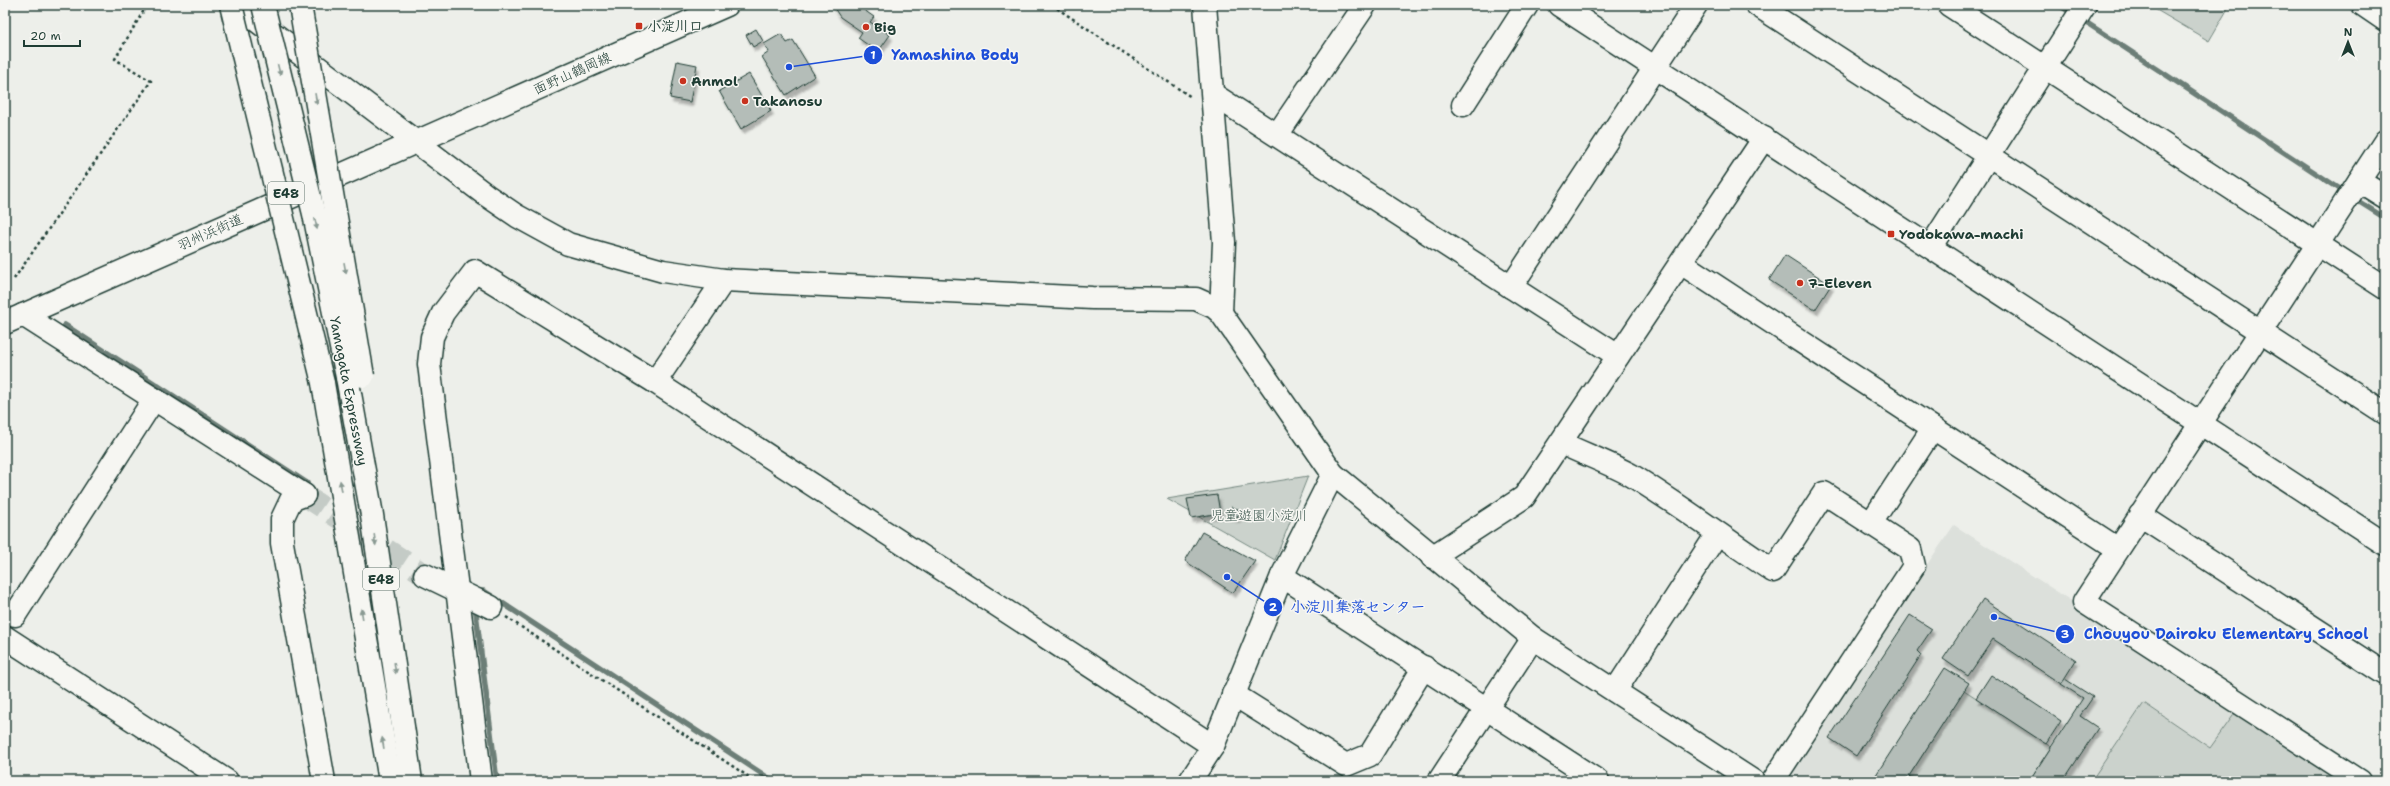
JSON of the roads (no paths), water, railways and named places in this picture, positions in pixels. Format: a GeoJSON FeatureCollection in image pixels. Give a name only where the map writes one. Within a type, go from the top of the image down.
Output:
{"type":"FeatureCollection","features":[{"type":"Feature","properties":{"kind":"main road"},"geometry":{"type":"LineString","coordinates":[[231,5],[323,383]]}},
{"type":"Feature","properties":{"kind":"main road"},"geometry":{"type":"LineString","coordinates":[[236,5],[517,216],[568,244],[663,271],[724,280],[1092,298],[1196,299],[1214,307],[1221,313],[1334,474],[1432,557],[1533,638],[1753,781]]}},
{"type":"Feature","properties":{"kind":"main road","name":"Yamagata Expressway"},"geometry":{"type":"LineString","coordinates":[[244,5],[306,283],[390,781]]}},
{"type":"Feature","properties":{"kind":"main road","name":"Yamagata Expressway"},"geometry":{"type":"LineString","coordinates":[[263,5],[355,377]]}},
{"type":"Feature","properties":{"kind":"main road"},"geometry":{"type":"LineString","coordinates":[[300,5],[355,377]]}},
{"type":"Feature","properties":{"kind":"main road","name":"面野山鶴岡線"},"geometry":{"type":"LineString","coordinates":[[416,141],[727,5]]}},
{"type":"Feature","properties":{"kind":"main road"},"geometry":{"type":"LineString","coordinates":[[1206,5],[1215,104],[1224,242],[1221,313]]}},
{"type":"Feature","properties":{"kind":"main road"},"geometry":{"type":"LineString","coordinates":[[1277,135],[1365,5]]}},
{"type":"Feature","properties":{"kind":"main road"},"geometry":{"type":"LineString","coordinates":[[1463,105],[1527,5]]}},
{"type":"Feature","properties":{"kind":"main road"},"geometry":{"type":"LineString","coordinates":[[1511,287],[1696,5]]}},
{"type":"Feature","properties":{"kind":"main road"},"geometry":{"type":"LineString","coordinates":[[1756,5],[2385,413]]}},
{"type":"Feature","properties":{"kind":"main road"},"geometry":{"type":"LineString","coordinates":[[1949,5],[2385,288]]}},
{"type":"Feature","properties":{"kind":"main road"},"geometry":{"type":"LineString","coordinates":[[1930,246],[1987,155],[2086,5]]}},
{"type":"Feature","properties":{"kind":"main road"},"geometry":{"type":"LineString","coordinates":[[2363,5],[2385,20]]}},
{"type":"Feature","properties":{"kind":"main road"},"geometry":{"type":"LineString","coordinates":[[1565,6],[1764,138],[2385,544]]}},
{"type":"Feature","properties":{"kind":"main road"},"geometry":{"type":"LineString","coordinates":[[1215,104],[1277,135],[1618,356]]}},
{"type":"Feature","properties":{"kind":"main road"},"geometry":{"type":"LineString","coordinates":[[1432,557],[1524,497],[1764,138]]}},
{"type":"Feature","properties":{"kind":"main road","name":"羽州浜街道"},"geometry":{"type":"LineString","coordinates":[[14,319],[416,141]]}},
{"type":"Feature","properties":{"kind":"main road"},"geometry":{"type":"LineString","coordinates":[[2360,781],[2084,602],[2385,141]]}},
{"type":"Feature","properties":{"kind":"main road"},"geometry":{"type":"LineString","coordinates":[[2359,181],[2385,197]]}},
{"type":"Feature","properties":{"kind":"main road"},"geometry":{"type":"LineString","coordinates":[[1681,263],[2118,549]]}},
{"type":"Feature","properties":{"kind":"main road"},"geometry":{"type":"LineString","coordinates":[[481,781],[429,364],[432,337],[443,313],[476,271],[655,382],[1213,746]]}},
{"type":"Feature","properties":{"kind":"main road"},"geometry":{"type":"LineString","coordinates":[[655,382],[724,280]]}},
{"type":"Feature","properties":{"kind":"main road"},"geometry":{"type":"LineString","coordinates":[[14,319],[154,399],[304,495],[291,500],[282,519],[282,543],[324,781]]}},
{"type":"Feature","properties":{"kind":"main road","name":"E48"},"geometry":{"type":"LineString","coordinates":[[355,377],[368,420],[372,515],[411,781]]}},
{"type":"Feature","properties":{"kind":"main road"},"geometry":{"type":"LineString","coordinates":[[15,615],[154,399]]}},
{"type":"Feature","properties":{"kind":"main road"},"geometry":{"type":"LineString","coordinates":[[1871,523],[1933,428]]}},
{"type":"Feature","properties":{"kind":"main road"},"geometry":{"type":"LineString","coordinates":[[1561,443],[1629,474],[1692,514],[1717,534],[1773,571],[1824,493],[1910,549],[1914,566],[1773,781]]}},
{"type":"Feature","properties":{"kind":"main road"},"geometry":{"type":"LineString","coordinates":[[1190,781],[1213,746],[1282,576],[1334,474]]}},
{"type":"Feature","properties":{"kind":"main road"},"geometry":{"type":"LineString","coordinates":[[2140,515],[2385,674]]}},
{"type":"Feature","properties":{"kind":"main road"},"geometry":{"type":"LineString","coordinates":[[1615,691],[1717,534]]}},
{"type":"Feature","properties":{"kind":"main road"},"geometry":{"type":"LineString","coordinates":[[425,575],[490,607]]}},
{"type":"Feature","properties":{"kind":"main road"},"geometry":{"type":"LineString","coordinates":[[1282,576],[1598,781]]}},
{"type":"Feature","properties":{"kind":"main road"},"geometry":{"type":"LineString","coordinates":[[5,637],[227,781]]}},
{"type":"Feature","properties":{"kind":"main road"},"geometry":{"type":"LineString","coordinates":[[1439,781],[1533,638]]}},
{"type":"Feature","properties":{"kind":"main road"},"geometry":{"type":"LineString","coordinates":[[1233,694],[1346,765],[1370,754],[1424,667]]}},
{"type":"Feature","properties":{"kind":"waterway"},"geometry":{"type":"LineString","coordinates":[[2059,5],[2073,14]]}},
{"type":"Feature","properties":{"kind":"waterway"},"geometry":{"type":"LineString","coordinates":[[2081,19],[2346,193]]}},
{"type":"Feature","properties":{"kind":"waterway"},"geometry":{"type":"LineString","coordinates":[[2353,198],[2385,218]]}},
{"type":"Feature","properties":{"kind":"waterway"},"geometry":{"type":"LineString","coordinates":[[65,325],[307,483]]}},
{"type":"Feature","properties":{"kind":"waterway"},"geometry":{"type":"LineString","coordinates":[[476,591],[484,591],[773,781]]}},
{"type":"Feature","properties":{"kind":"waterway"},"geometry":{"type":"LineString","coordinates":[[475,605],[497,781]]}},
{"type":"Feature","properties":{"kind":"tunnel"},"geometry":{"type":"LineString","coordinates":[[304,495],[425,575]]}},
{"type":"Feature","properties":{"kind":"place","name":"小淀川口"},"geometry":{"type":"Point","coordinates":[639,26]}},
{"type":"Feature","properties":{"kind":"place","name":"Big"},"geometry":{"type":"Point","coordinates":[866,27]}},
{"type":"Feature","properties":{"kind":"place","name":"Yamashina Body"},"geometry":{"type":"Point","coordinates":[789,67]}},
{"type":"Feature","properties":{"kind":"place","name":"Anmol"},"geometry":{"type":"Point","coordinates":[683,81]}},
{"type":"Feature","properties":{"kind":"place","name":"Takanosu"},"geometry":{"type":"Point","coordinates":[745,101]}},
{"type":"Feature","properties":{"kind":"place","name":"Yodokawa-machi"},"geometry":{"type":"Point","coordinates":[1891,234]}},
{"type":"Feature","properties":{"kind":"place","name":"7-Eleven"},"geometry":{"type":"Point","coordinates":[1800,283]}},
{"type":"Feature","properties":{"kind":"place","name":"小淀川集落センター"},"geometry":{"type":"Point","coordinates":[1227,577]}},
{"type":"Feature","properties":{"kind":"place","name":"Chouyou Dairoku Elementary School"},"geometry":{"type":"Point","coordinates":[1994,617]}},
{"type":"Feature","properties":{"kind":"park label","name":"児童遊園小淀川"},"geometry":{"type":"Point","coordinates":[1259,515]}}]}
